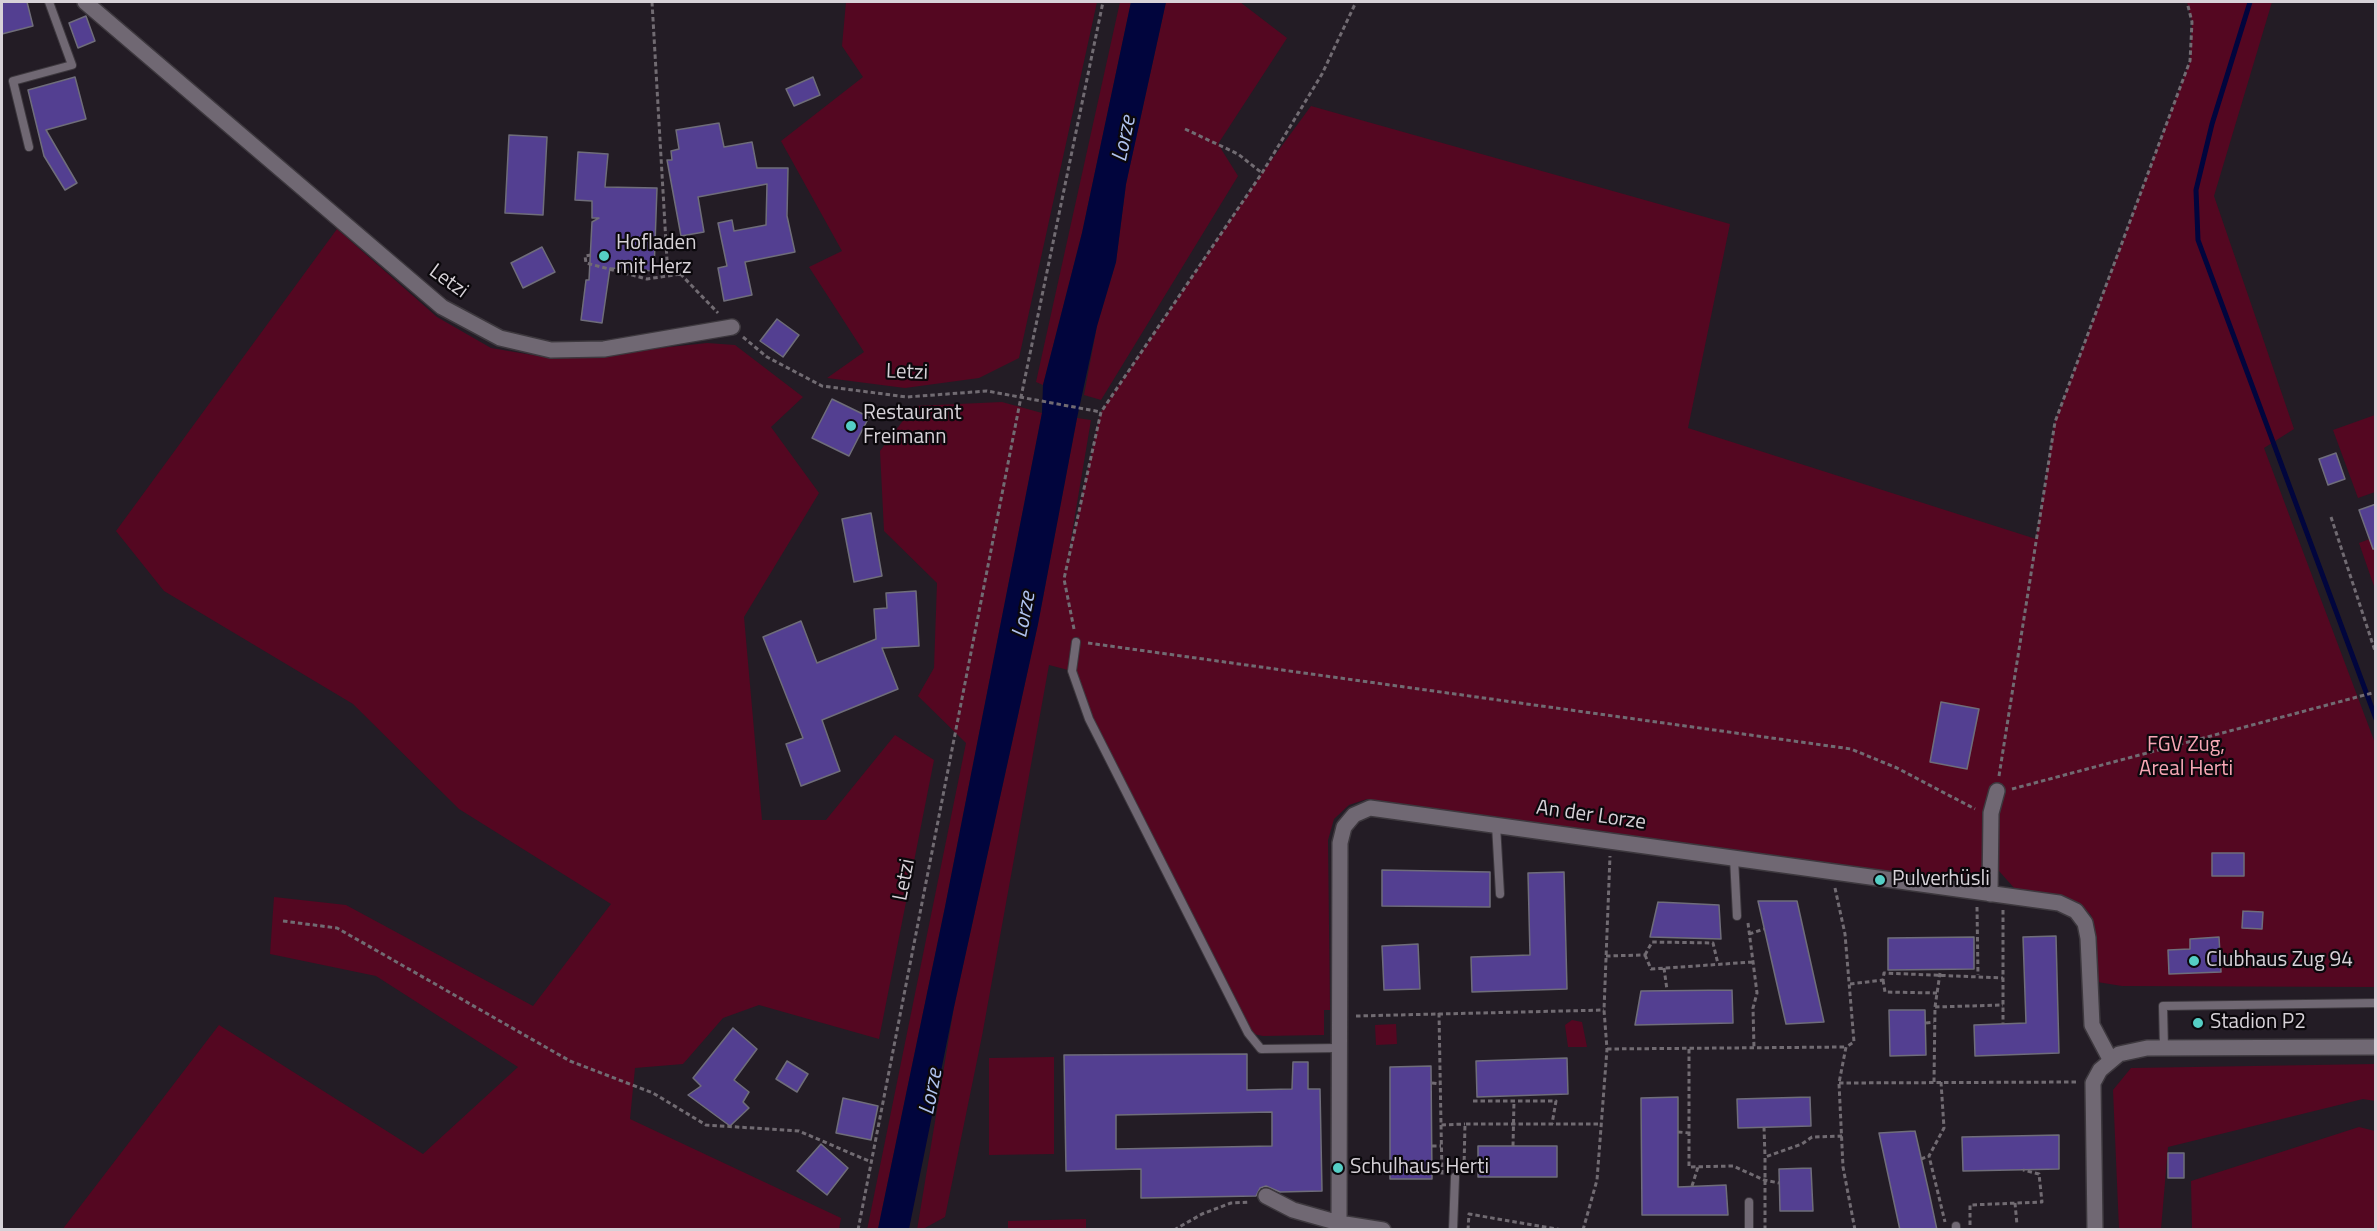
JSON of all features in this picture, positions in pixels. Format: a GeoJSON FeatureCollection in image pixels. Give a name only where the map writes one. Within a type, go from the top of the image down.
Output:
{"type":"FeatureCollection","features":[{"type":"Feature","properties":{"kind":"street","name":"Letzi"},"geometry":{"type":"LineString","coordinates":[[85,2],[442,308],[500,338],[551,350],[604,349],[732,327]]}},
{"type":"Feature","properties":{"kind":"street"},"geometry":{"type":"LineString","coordinates":[[1990,894],[1991,813],[1996,791]]}},
{"type":"Feature","properties":{"kind":"street","name":"An der Lorze"},"geometry":{"type":"LineString","coordinates":[[1339,1223],[1340,843],[1344,827],[1354,815],[1370,808],[2059,903],[2076,911],[2085,923],[2088,938],[2092,1025],[2110,1059]]}},
{"type":"Feature","properties":{"kind":"street"},"geometry":{"type":"LineString","coordinates":[[2095,1230],[2093,1083],[2100,1070],[2110,1059],[2131,1050],[2376,1047]]}},
{"type":"Feature","properties":{"kind":"street"},"geometry":{"type":"LineString","coordinates":[[1269,1199],[1339,1223],[1383,1230]]}},
{"type":"Feature","properties":{"kind":"lane"},"geometry":{"type":"LineString","coordinates":[[29,147],[13,81],[72,65],[50,2]]}},
{"type":"Feature","properties":{"kind":"lane"},"geometry":{"type":"LineString","coordinates":[[1076,642],[1072,671],[1089,719],[1248,1033],[1261,1049],[1339,1048]]}},
{"type":"Feature","properties":{"kind":"lane"},"geometry":{"type":"LineString","coordinates":[[1496,825],[1500,894]]}},
{"type":"Feature","properties":{"kind":"lane"},"geometry":{"type":"LineString","coordinates":[[1734,858],[1737,916]]}},
{"type":"Feature","properties":{"kind":"lane"},"geometry":{"type":"LineString","coordinates":[[2164,1050],[2163,1005],[2376,1003]]}},
{"type":"Feature","properties":{"kind":"lane"},"geometry":{"type":"LineString","coordinates":[[1453,1230],[1455,1177]]}},
{"type":"Feature","properties":{"kind":"lane"},"geometry":{"type":"LineString","coordinates":[[1749,1202],[1749,1230]]}},
{"type":"Feature","properties":{"kind":"path"},"geometry":{"type":"LineString","coordinates":[[652,2],[667,260],[732,327]]}},
{"type":"Feature","properties":{"kind":"path"},"geometry":{"type":"LineString","coordinates":[[1101,412],[1021,397],[1103,2]]}},
{"type":"Feature","properties":{"kind":"path"},"geometry":{"type":"LineString","coordinates":[[1356,2],[1322,74],[1262,173],[1101,412],[1064,579],[1076,642],[1851,749],[1897,768],[1974,809],[1991,813]]}},
{"type":"Feature","properties":{"kind":"path"},"geometry":{"type":"LineString","coordinates":[[2187,2],[2192,22],[2190,61],[2055,422],[1996,791],[2012,789],[2206,739],[2359,694],[2374,692]]}},
{"type":"Feature","properties":{"kind":"path"},"geometry":{"type":"LineString","coordinates":[[1185,129],[1238,154],[1262,173]]}},
{"type":"Feature","properties":{"kind":"path"},"geometry":{"type":"LineString","coordinates":[[591,255],[585,256],[586,263],[647,279],[681,274]]}},
{"type":"Feature","properties":{"kind":"path","name":"Letzi"},"geometry":{"type":"LineString","coordinates":[[732,327],[767,357],[822,386],[907,397],[987,391],[1021,397],[858,1230]]}},
{"type":"Feature","properties":{"kind":"path"},"geometry":{"type":"LineString","coordinates":[[2331,517],[2376,654]]}},
{"type":"Feature","properties":{"kind":"path"},"geometry":{"type":"LineString","coordinates":[[1583,1230],[1597,1180],[1607,1049],[1604,1010],[1611,840]]}},
{"type":"Feature","properties":{"kind":"path"},"geometry":{"type":"LineString","coordinates":[[1607,1049],[1846,1047],[1854,1042],[1845,934],[1832,872]]}},
{"type":"Feature","properties":{"kind":"path"},"geometry":{"type":"LineString","coordinates":[[1978,976],[1990,894]]}},
{"type":"Feature","properties":{"kind":"path"},"geometry":{"type":"LineString","coordinates":[[1990,894],[2003,978],[2003,1024]]}},
{"type":"Feature","properties":{"kind":"path"},"geometry":{"type":"LineString","coordinates":[[283,921],[337,928],[570,1061],[653,1093],[705,1125],[799,1131],[872,1162]]}},
{"type":"Feature","properties":{"kind":"path"},"geometry":{"type":"LineString","coordinates":[[1748,922],[1757,993],[1753,1008],[1754,1048]]}},
{"type":"Feature","properties":{"kind":"path"},"geometry":{"type":"LineString","coordinates":[[1749,934],[1764,929]]}},
{"type":"Feature","properties":{"kind":"path"},"geometry":{"type":"LineString","coordinates":[[1645,955],[1652,942],[1684,940],[1713,943],[1718,964]]}},
{"type":"Feature","properties":{"kind":"path"},"geometry":{"type":"LineString","coordinates":[[1606,956],[1645,955]]}},
{"type":"Feature","properties":{"kind":"path"},"geometry":{"type":"LineString","coordinates":[[1645,955],[1651,969],[1753,962]]}},
{"type":"Feature","properties":{"kind":"path"},"geometry":{"type":"LineString","coordinates":[[1664,968],[1667,990]]}},
{"type":"Feature","properties":{"kind":"path"},"geometry":{"type":"LineString","coordinates":[[1937,993],[1885,992],[1884,972],[1929,971],[2003,978]]}},
{"type":"Feature","properties":{"kind":"path"},"geometry":{"type":"LineString","coordinates":[[1934,1082],[1934,1022],[1940,973]]}},
{"type":"Feature","properties":{"kind":"path"},"geometry":{"type":"LineString","coordinates":[[1850,984],[1883,980]]}},
{"type":"Feature","properties":{"kind":"path"},"geometry":{"type":"LineString","coordinates":[[1935,1007],[2003,1005]]}},
{"type":"Feature","properties":{"kind":"path"},"geometry":{"type":"LineString","coordinates":[[1339,1016],[1604,1010]]}},
{"type":"Feature","properties":{"kind":"path"},"geometry":{"type":"LineString","coordinates":[[1439,1014],[1441,1125],[1601,1124]]}},
{"type":"Feature","properties":{"kind":"path"},"geometry":{"type":"LineString","coordinates":[[1926,1023],[1934,1022]]}},
{"type":"Feature","properties":{"kind":"path"},"geometry":{"type":"LineString","coordinates":[[1846,1047],[1839,1083],[1843,1167],[1855,1230]]}},
{"type":"Feature","properties":{"kind":"path"},"geometry":{"type":"LineString","coordinates":[[1689,1049],[1689,1167],[1733,1166],[1764,1180],[1779,1183]]}},
{"type":"Feature","properties":{"kind":"path"},"geometry":{"type":"LineString","coordinates":[[1921,1159],[1929,1156],[1944,1128],[1941,1082]]}},
{"type":"Feature","properties":{"kind":"path"},"geometry":{"type":"LineString","coordinates":[[1432,1083],[1440,1084]]}},
{"type":"Feature","properties":{"kind":"path"},"geometry":{"type":"LineString","coordinates":[[1839,1083],[2093,1083]]}},
{"type":"Feature","properties":{"kind":"path"},"geometry":{"type":"LineString","coordinates":[[1527,1095],[1527,1101]]}},
{"type":"Feature","properties":{"kind":"path"},"geometry":{"type":"LineString","coordinates":[[1473,1101],[1556,1101],[1552,1124]]}},
{"type":"Feature","properties":{"kind":"path"},"geometry":{"type":"LineString","coordinates":[[1513,1146],[1514,1101]]}},
{"type":"Feature","properties":{"kind":"path"},"geometry":{"type":"LineString","coordinates":[[1464,1172],[1465,1124]]}},
{"type":"Feature","properties":{"kind":"path"},"geometry":{"type":"LineString","coordinates":[[1764,1127],[1765,1230]]}},
{"type":"Feature","properties":{"kind":"path"},"geometry":{"type":"LineString","coordinates":[[1678,1132],[1690,1133]]}},
{"type":"Feature","properties":{"kind":"path"},"geometry":{"type":"LineString","coordinates":[[1765,1157],[1802,1144],[1812,1137],[1842,1137]]}},
{"type":"Feature","properties":{"kind":"path"},"geometry":{"type":"LineString","coordinates":[[1432,1146],[1442,1146]]}},
{"type":"Feature","properties":{"kind":"path"},"geometry":{"type":"LineString","coordinates":[[1929,1156],[1947,1230]]}},
{"type":"Feature","properties":{"kind":"path"},"geometry":{"type":"LineString","coordinates":[[1692,1186],[1698,1167]]}},
{"type":"Feature","properties":{"kind":"path"},"geometry":{"type":"LineString","coordinates":[[1969,1230],[1970,1205],[2042,1202],[2039,1174],[2023,1170]]}},
{"type":"Feature","properties":{"kind":"path"},"geometry":{"type":"LineString","coordinates":[[1174,1230],[1202,1214],[1231,1203],[1269,1199]]}},
{"type":"Feature","properties":{"kind":"path"},"geometry":{"type":"LineString","coordinates":[[2015,1203],[2018,1225]]}},
{"type":"Feature","properties":{"kind":"path"},"geometry":{"type":"LineString","coordinates":[[1468,1230],[1469,1214],[1562,1230]]}},
{"type":"Feature","properties":{"kind":"path"},"geometry":{"type":"LineString","coordinates":[[1462,1227],[1463,1220]]}},
{"type":"Feature","properties":{"kind":"green space"},"geometry":{"type":"Polygon","coordinates":[[[846,2],[1097,2],[1019,358],[979,378],[905,388],[827,378],[864,352],[809,267],[842,251],[781,141],[863,77],[842,46],[846,2]]]}},
{"type":"Feature","properties":{"kind":"green space"},"geometry":{"type":"Polygon","coordinates":[[[1120,2],[1131,2],[1082,233],[1043,385],[1036,382],[1120,2]]]}},
{"type":"Feature","properties":{"kind":"green space"},"geometry":{"type":"Polygon","coordinates":[[[1166,2],[1240,2],[1287,38],[1218,144],[1238,176],[1101,400],[1084,395],[1097,326],[1116,262],[1126,184],[1166,2]]]}},
{"type":"Feature","properties":{"kind":"green space","name":"FGV Zug, Areal Herti"},"geometry":{"type":"Polygon","coordinates":[[[2187,2],[2272,2],[2214,196],[2294,429],[2264,448],[2375,743],[2375,987],[2122,986],[2097,982],[2096,938],[2091,915],[2078,904],[2015,889],[1999,871],[1991,846],[1981,885],[1367,799],[1349,805],[1334,819],[1328,840],[1330,1010],[1324,1010],[1324,1035],[1263,1036],[1248,1033],[1089,719],[1072,671],[1049,665],[982,1036],[945,1217],[917,1230],[954,1007],[1038,624],[1077,418],[1091,420],[1067,563],[1101,412],[1262,173],[1311,106],[1730,224],[1688,428],[2036,539],[2055,422],[2190,61],[2192,22],[2187,2]]]}},
{"type":"Feature","properties":{"kind":"green space"},"geometry":{"type":"Polygon","coordinates":[[[337,229],[437,317],[491,348],[556,359],[707,343],[735,345],[803,397],[771,427],[819,493],[744,617],[762,820],[826,820],[895,735],[934,760],[879,1039],[759,1005],[723,1018],[683,1064],[635,1068],[630,1119],[841,1218],[839,1229],[62,1230],[219,1025],[423,1154],[518,1067],[376,976],[270,954],[274,897],[346,905],[533,1006],[611,904],[459,809],[353,704],[164,591],[116,531],[337,229]]]}},
{"type":"Feature","properties":{"kind":"green space"},"geometry":{"type":"Polygon","coordinates":[[[1002,402],[1042,413],[945,907],[878,1229],[867,1230],[966,743],[918,696],[934,668],[937,583],[884,531],[880,451],[914,406],[1002,402]]]}},
{"type":"Feature","properties":{"kind":"green space"},"geometry":{"type":"Polygon","coordinates":[[[2375,415],[2375,492],[2358,498],[2333,430],[2375,415]]]}},
{"type":"Feature","properties":{"kind":"green space"},"geometry":{"type":"Polygon","coordinates":[[[2375,537],[2375,589],[2359,543],[2375,537]]]}},
{"type":"Feature","properties":{"kind":"green space"},"geometry":{"type":"Polygon","coordinates":[[[1572,1020],[1582,1022],[1587,1047],[1568,1047],[1565,1025],[1572,1020]]]}},
{"type":"Feature","properties":{"kind":"green space"},"geometry":{"type":"Polygon","coordinates":[[[1396,1024],[1397,1044],[1376,1045],[1375,1025],[1396,1024]]]}},
{"type":"Feature","properties":{"kind":"green space"},"geometry":{"type":"Polygon","coordinates":[[[1054,1057],[1054,1154],[989,1155],[989,1058],[1054,1057]]]}},
{"type":"Feature","properties":{"kind":"green space"},"geometry":{"type":"Polygon","coordinates":[[[2375,1064],[2375,1101],[2363,1099],[2168,1147],[2161,1229],[2119,1229],[2113,1090],[2131,1068],[2375,1064]]]}},
{"type":"Feature","properties":{"kind":"green space"},"geometry":{"type":"Polygon","coordinates":[[[2359,1127],[2375,1131],[2375,1229],[2192,1229],[2191,1181],[2359,1127]]]}},
{"type":"Feature","properties":{"kind":"green space"},"geometry":{"type":"Polygon","coordinates":[[[1086,1219],[1086,1229],[1008,1229],[1008,1221],[1086,1219]]]}},
{"type":"Feature","properties":{"kind":"water","name":"Lorze"},"geometry":{"type":"Polygon","coordinates":[[[1131,2],[1166,2],[1126,184],[1116,262],[1097,326],[1077,418],[1038,624],[954,1007],[909,1229],[878,1229],[945,907],[1042,413],[1043,385],[1082,233],[1131,2]]]}},
{"type":"Feature","properties":{"kind":"building"},"geometry":{"type":"Polygon","coordinates":[[[2,2],[27,2],[33,26],[2,34],[2,2]]]}},
{"type":"Feature","properties":{"kind":"building"},"geometry":{"type":"Polygon","coordinates":[[[86,16],[95,41],[78,48],[69,23],[86,16]]]}},
{"type":"Feature","properties":{"kind":"building"},"geometry":{"type":"Polygon","coordinates":[[[75,77],[86,119],[46,130],[77,183],[65,190],[44,156],[28,90],[75,77]]]}},
{"type":"Feature","properties":{"kind":"building"},"geometry":{"type":"Polygon","coordinates":[[[813,77],[820,95],[794,106],[786,89],[813,77]]]}},
{"type":"Feature","properties":{"kind":"building"},"geometry":{"type":"Polygon","coordinates":[[[719,123],[724,147],[752,142],[757,168],[788,168],[787,216],[795,252],[745,262],[752,295],[724,301],[718,268],[727,266],[718,223],[732,220],[734,231],[766,225],[767,184],[698,197],[704,232],[681,236],[667,160],[672,160],[671,151],[679,149],[676,130],[719,123]]]}},
{"type":"Feature","properties":{"kind":"building"},"geometry":{"type":"Polygon","coordinates":[[[509,135],[547,137],[543,215],[505,213],[509,135]]]}},
{"type":"Feature","properties":{"kind":"building"},"geometry":{"type":"Polygon","coordinates":[[[578,152],[608,154],[605,187],[657,188],[654,271],[610,268],[602,323],[581,320],[586,280],[589,280],[592,222],[599,218],[592,218],[592,201],[575,200],[578,152]]]}},
{"type":"Feature","properties":{"kind":"building"},"geometry":{"type":"Polygon","coordinates":[[[542,247],[555,272],[523,288],[511,263],[542,247]]]}},
{"type":"Feature","properties":{"kind":"building"},"geometry":{"type":"Polygon","coordinates":[[[777,319],[799,335],[783,357],[760,341],[777,319]]]}},
{"type":"Feature","properties":{"kind":"building"},"geometry":{"type":"Polygon","coordinates":[[[832,399],[869,417],[849,456],[812,438],[832,399]]]}},
{"type":"Feature","properties":{"kind":"building"},"geometry":{"type":"Polygon","coordinates":[[[2336,453],[2345,479],[2328,485],[2319,459],[2336,453]]]}},
{"type":"Feature","properties":{"kind":"building"},"geometry":{"type":"Polygon","coordinates":[[[2376,504],[2376,549],[2373,549],[2359,510],[2376,504]]]}},
{"type":"Feature","properties":{"kind":"building"},"geometry":{"type":"Polygon","coordinates":[[[871,513],[882,576],[854,582],[842,519],[871,513]]]}},
{"type":"Feature","properties":{"kind":"building"},"geometry":{"type":"Polygon","coordinates":[[[916,591],[919,646],[882,648],[898,689],[822,720],[840,771],[801,786],[786,744],[803,738],[763,637],[801,621],[817,663],[876,639],[874,609],[887,608],[886,593],[916,591]]]}},
{"type":"Feature","properties":{"kind":"building"},"geometry":{"type":"Polygon","coordinates":[[[1941,702],[1979,709],[1967,769],[1930,762],[1941,702]]]}},
{"type":"Feature","properties":{"kind":"building"},"geometry":{"type":"Polygon","coordinates":[[[2212,853],[2244,853],[2244,876],[2212,876],[2212,853]]]}},
{"type":"Feature","properties":{"kind":"building"},"geometry":{"type":"Polygon","coordinates":[[[1382,870],[1490,872],[1490,907],[1382,906],[1382,870]]]}},
{"type":"Feature","properties":{"kind":"building"},"geometry":{"type":"Polygon","coordinates":[[[1564,872],[1567,989],[1472,992],[1471,957],[1530,955],[1528,873],[1564,872]]]}},
{"type":"Feature","properties":{"kind":"building"},"geometry":{"type":"Polygon","coordinates":[[[1758,901],[1797,901],[1824,1022],[1786,1024],[1758,901]]]}},
{"type":"Feature","properties":{"kind":"building"},"geometry":{"type":"Polygon","coordinates":[[[1658,902],[1719,905],[1721,939],[1650,937],[1658,902]]]}},
{"type":"Feature","properties":{"kind":"building"},"geometry":{"type":"Polygon","coordinates":[[[2243,911],[2263,912],[2262,929],[2242,928],[2243,911]]]}},
{"type":"Feature","properties":{"kind":"building"},"geometry":{"type":"Polygon","coordinates":[[[2056,936],[2059,1053],[1975,1056],[1974,1025],[2026,1023],[2023,937],[2056,936]]]}},
{"type":"Feature","properties":{"kind":"building"},"geometry":{"type":"Polygon","coordinates":[[[1974,937],[1974,969],[1888,970],[1888,938],[1974,937]]]}},
{"type":"Feature","properties":{"kind":"building","name":"Clubhaus Zug 94"},"geometry":{"type":"Polygon","coordinates":[[[2219,937],[2221,972],[2169,974],[2168,950],[2190,949],[2190,939],[2219,937]]]}},
{"type":"Feature","properties":{"kind":"building"},"geometry":{"type":"Polygon","coordinates":[[[1418,944],[1420,989],[1384,990],[1382,946],[1418,944]]]}},
{"type":"Feature","properties":{"kind":"building"},"geometry":{"type":"Polygon","coordinates":[[[1732,990],[1733,1023],[1635,1025],[1641,991],[1732,990]]]}},
{"type":"Feature","properties":{"kind":"building"},"geometry":{"type":"Polygon","coordinates":[[[1889,1010],[1925,1010],[1926,1055],[1890,1056],[1889,1010]]]}},
{"type":"Feature","properties":{"kind":"building"},"geometry":{"type":"Polygon","coordinates":[[[733,1028],[757,1049],[734,1080],[749,1092],[743,1102],[749,1108],[730,1126],[688,1095],[701,1086],[693,1078],[733,1028]]]}},
{"type":"Feature","properties":{"kind":"building"},"geometry":{"type":"Polygon","coordinates":[[[1247,1054],[1247,1090],[1292,1089],[1293,1062],[1308,1062],[1308,1089],[1320,1089],[1322,1191],[1280,1192],[1266,1186],[1260,1188],[1256,1196],[1141,1198],[1141,1169],[1066,1171],[1064,1055],[1247,1054]],[[1272,1112],[1116,1115],[1116,1149],[1272,1146],[1272,1112]]]}},
{"type":"Feature","properties":{"kind":"building"},"geometry":{"type":"Polygon","coordinates":[[[1567,1058],[1568,1094],[1477,1097],[1476,1061],[1567,1058]]]}},
{"type":"Feature","properties":{"kind":"building"},"geometry":{"type":"Polygon","coordinates":[[[787,1061],[808,1074],[797,1092],[776,1079],[787,1061]]]}},
{"type":"Feature","properties":{"kind":"building"},"geometry":{"type":"Polygon","coordinates":[[[1431,1066],[1432,1179],[1390,1179],[1390,1067],[1431,1066]]]}},
{"type":"Feature","properties":{"kind":"building"},"geometry":{"type":"Polygon","coordinates":[[[1678,1097],[1678,1187],[1726,1185],[1728,1215],[1642,1215],[1641,1098],[1678,1097]]]}},
{"type":"Feature","properties":{"kind":"building"},"geometry":{"type":"Polygon","coordinates":[[[1810,1097],[1811,1126],[1738,1128],[1737,1099],[1810,1097]]]}},
{"type":"Feature","properties":{"kind":"building"},"geometry":{"type":"Polygon","coordinates":[[[843,1098],[878,1106],[871,1140],[836,1133],[843,1098]]]}},
{"type":"Feature","properties":{"kind":"building"},"geometry":{"type":"Polygon","coordinates":[[[1915,1131],[1937,1230],[1900,1230],[1879,1133],[1915,1131]]]}},
{"type":"Feature","properties":{"kind":"building"},"geometry":{"type":"Polygon","coordinates":[[[2059,1135],[2059,1169],[1963,1171],[1962,1137],[2059,1135]]]}},
{"type":"Feature","properties":{"kind":"building"},"geometry":{"type":"Polygon","coordinates":[[[821,1144],[848,1168],[827,1195],[797,1171],[821,1144]]]}},
{"type":"Feature","properties":{"kind":"building"},"geometry":{"type":"Polygon","coordinates":[[[1478,1146],[1557,1146],[1557,1177],[1478,1177],[1478,1146]]]}},
{"type":"Feature","properties":{"kind":"building"},"geometry":{"type":"Polygon","coordinates":[[[2168,1153],[2184,1153],[2184,1178],[2168,1178],[2168,1153]]]}},
{"type":"Feature","properties":{"kind":"building"},"geometry":{"type":"Polygon","coordinates":[[[1811,1168],[1813,1211],[1780,1211],[1779,1169],[1811,1168]]]}},
{"type":"Feature","properties":{"kind":"waterway"},"geometry":{"type":"LineString","coordinates":[[2250,2],[2212,124],[2196,190],[2198,240],[2376,719]]}},
{"type":"Feature","properties":{"kind":"place","name":"Hofladen mit Herz"},"geometry":{"type":"Point","coordinates":[604,256]}},
{"type":"Feature","properties":{"kind":"place","name":"Restaurant Freimann"},"geometry":{"type":"Point","coordinates":[851,426]}},
{"type":"Feature","properties":{"kind":"place","name":"Pulverhüsli"},"geometry":{"type":"Point","coordinates":[1880,880]}},
{"type":"Feature","properties":{"kind":"place","name":"Clubhaus Zug 94"},"geometry":{"type":"Point","coordinates":[2194,961]}},
{"type":"Feature","properties":{"kind":"place","name":"Stadion P2"},"geometry":{"type":"Point","coordinates":[2198,1023]}},
{"type":"Feature","properties":{"kind":"place","name":"Schulhaus Herti"},"geometry":{"type":"Point","coordinates":[1338,1168]}}]}
